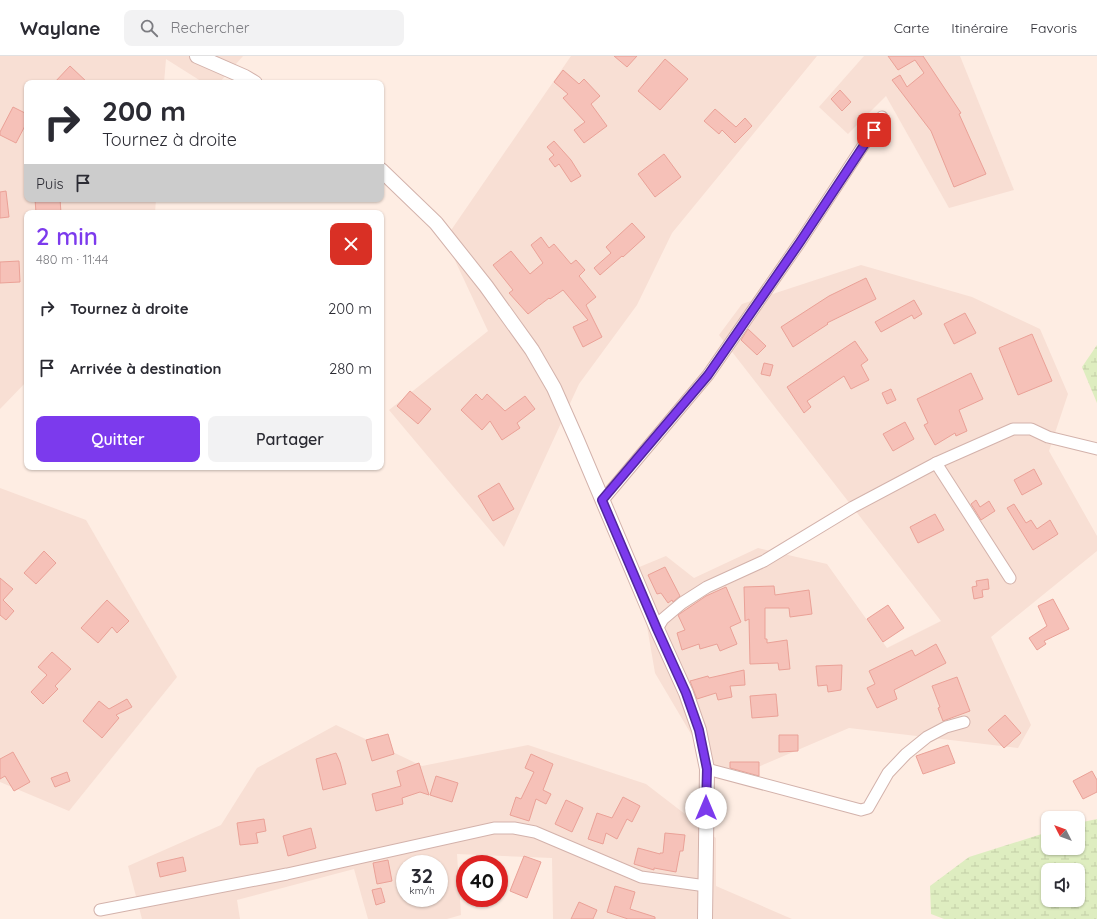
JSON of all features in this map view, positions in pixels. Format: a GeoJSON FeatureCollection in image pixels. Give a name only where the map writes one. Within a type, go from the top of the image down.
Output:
{"type":"FeatureCollection","features":[{"type":"Feature","properties":{"kind":"street"},"geometry":{"type":"LineString","coordinates":[[197,56],[250,80]]}},
{"type":"Feature","properties":{"kind":"street"},"geometry":{"type":"LineString","coordinates":[[602,500],[708,375],[800,242],[882,117]]}},
{"type":"Feature","properties":{"kind":"street"},"geometry":{"type":"LineString","coordinates":[[384,173],[436,223],[486,286],[532,350],[554,388],[686,693],[699,730],[707,769],[705,919]]}},
{"type":"Feature","properties":{"kind":"street"},"geometry":{"type":"LineString","coordinates":[[657,629],[663,619],[682,603],[707,587],[764,561],[853,507],[936,463],[1013,429],[1031,429],[1048,437],[1097,449]]}},
{"type":"Feature","properties":{"kind":"street"},"geometry":{"type":"LineString","coordinates":[[936,463],[1010,578]]}},
{"type":"Feature","properties":{"kind":"street"},"geometry":{"type":"LineString","coordinates":[[707,769],[861,810],[868,808],[888,773],[906,754],[927,737],[946,727],[964,722]]}},
{"type":"Feature","properties":{"kind":"street"},"geometry":{"type":"LineString","coordinates":[[100,910],[287,874],[494,828],[514,828],[535,832],[641,877],[706,886]]}},
{"type":"Feature","properties":{"kind":"shaded area"},"geometry":{"type":"Polygon","coordinates":[[[0,56],[243,56],[222,80],[199,80],[166,59],[164,80],[24,80],[24,202],[156,202],[155,210],[24,210],[24,384],[0,409],[0,56]]]}},
{"type":"Feature","properties":{"kind":"shaded area"},"geometry":{"type":"Polygon","coordinates":[[[571,56],[817,56],[672,233],[637,305],[579,384],[504,547],[389,410],[488,331],[445,239],[571,56]]]}},
{"type":"Feature","properties":{"kind":"shaded area"},"geometry":{"type":"Polygon","coordinates":[[[864,56],[960,56],[1014,190],[949,208],[886,96],[848,134],[819,107],[864,56]]]}},
{"type":"Feature","properties":{"kind":"shaded area"},"geometry":{"type":"Polygon","coordinates":[[[861,265],[972,297],[1040,329],[1068,394],[1049,451],[1097,536],[1097,551],[991,637],[1031,725],[1018,748],[849,728],[744,773],[710,766],[655,673],[637,568],[666,556],[694,578],[758,548],[827,564],[887,648],[941,621],[719,335],[742,304],[861,265]]]}},
{"type":"Feature","properties":{"kind":"shaded area"},"geometry":{"type":"Polygon","coordinates":[[[0,488],[86,520],[177,677],[69,811],[0,782],[0,488]]]}},
{"type":"Feature","properties":{"kind":"shaded area"},"geometry":{"type":"Polygon","coordinates":[[[336,725],[422,766],[528,745],[646,784],[716,838],[716,886],[792,919],[553,919],[552,858],[457,854],[456,907],[460,907],[461,915],[447,919],[368,919],[354,869],[237,900],[240,919],[142,919],[128,866],[221,825],[257,768],[336,725]]]}},
{"type":"Feature","properties":{"kind":"green space"},"geometry":{"type":"Polygon","coordinates":[[[1097,345],[1097,403],[1082,367],[1097,345]]]}},
{"type":"Feature","properties":{"kind":"green space"},"geometry":{"type":"Polygon","coordinates":[[[1097,819],[1097,919],[944,919],[931,914],[930,886],[969,857],[1041,834],[1041,855],[1085,855],[1085,822],[1097,819]]]}},
{"type":"Feature","properties":{"kind":"building"},"geometry":{"type":"Polygon","coordinates":[[[614,56],[637,56],[627,67],[614,56]]]}},
{"type":"Feature","properties":{"kind":"building"},"geometry":{"type":"Polygon","coordinates":[[[888,56],[923,56],[961,113],[959,114],[986,174],[954,187],[931,131],[892,80],[900,75],[907,87],[924,73],[915,60],[898,70],[888,56]]]}},
{"type":"Feature","properties":{"kind":"building"},"geometry":{"type":"Polygon","coordinates":[[[665,59],[688,79],[660,110],[638,91],[665,59]]]}},
{"type":"Feature","properties":{"kind":"building"},"geometry":{"type":"Polygon","coordinates":[[[70,66],[85,80],[57,80],[70,66]]]}},
{"type":"Feature","properties":{"kind":"building"},"geometry":{"type":"Polygon","coordinates":[[[563,70],[579,84],[584,79],[600,96],[591,104],[607,126],[584,143],[574,130],[585,122],[563,98],[568,94],[554,82],[563,70]]]}},
{"type":"Feature","properties":{"kind":"building"},"geometry":{"type":"Polygon","coordinates":[[[840,90],[851,102],[842,111],[831,99],[840,90]]]}},
{"type":"Feature","properties":{"kind":"building"},"geometry":{"type":"Polygon","coordinates":[[[13,107],[24,112],[24,128],[16,143],[0,135],[0,132],[13,107]]]}},
{"type":"Feature","properties":{"kind":"building"},"geometry":{"type":"Polygon","coordinates":[[[715,109],[736,127],[745,118],[752,126],[735,143],[722,130],[719,134],[704,121],[715,109]]]}},
{"type":"Feature","properties":{"kind":"building"},"geometry":{"type":"Polygon","coordinates":[[[554,141],[571,160],[581,176],[571,182],[559,164],[555,167],[549,159],[554,155],[547,147],[554,141]]]}},
{"type":"Feature","properties":{"kind":"building"},"geometry":{"type":"Polygon","coordinates":[[[664,154],[681,177],[655,197],[638,174],[664,154]]]}},
{"type":"Feature","properties":{"kind":"building"},"geometry":{"type":"Polygon","coordinates":[[[6,191],[9,217],[0,218],[0,192],[6,191]]]}},
{"type":"Feature","properties":{"kind":"building"},"geometry":{"type":"Polygon","coordinates":[[[35,202],[60,202],[61,210],[36,210],[35,202]]]}},
{"type":"Feature","properties":{"kind":"building"},"geometry":{"type":"Polygon","coordinates":[[[632,223],[645,237],[600,275],[594,268],[611,253],[606,247],[632,223]]]}},
{"type":"Feature","properties":{"kind":"building"},"geometry":{"type":"Polygon","coordinates":[[[541,237],[549,248],[554,244],[571,264],[576,260],[585,270],[579,276],[596,297],[586,305],[602,337],[583,347],[573,327],[588,320],[563,290],[550,299],[549,298],[528,314],[509,293],[513,290],[493,265],[511,251],[530,274],[543,263],[531,245],[541,237]]]}},
{"type":"Feature","properties":{"kind":"building"},"geometry":{"type":"Polygon","coordinates":[[[19,261],[20,282],[0,283],[0,262],[19,261]]]}},
{"type":"Feature","properties":{"kind":"building"},"geometry":{"type":"Polygon","coordinates":[[[866,278],[876,299],[827,323],[828,324],[793,347],[781,327],[829,296],[866,278]]]}},
{"type":"Feature","properties":{"kind":"building"},"geometry":{"type":"Polygon","coordinates":[[[914,300],[922,314],[914,319],[912,315],[881,332],[875,322],[914,300]]]}},
{"type":"Feature","properties":{"kind":"building"},"geometry":{"type":"Polygon","coordinates":[[[965,313],[976,333],[954,344],[944,324],[965,313]]]}},
{"type":"Feature","properties":{"kind":"building"},"geometry":{"type":"Polygon","coordinates":[[[748,329],[766,346],[757,355],[741,340],[748,329]]]}},
{"type":"Feature","properties":{"kind":"building"},"geometry":{"type":"Polygon","coordinates":[[[1032,334],[1052,381],[1018,395],[999,348],[1032,334]]]}},
{"type":"Feature","properties":{"kind":"building"},"geometry":{"type":"Polygon","coordinates":[[[855,341],[868,360],[861,365],[869,380],[851,389],[844,376],[807,401],[811,407],[804,413],[787,387],[855,341]]]}},
{"type":"Feature","properties":{"kind":"building"},"geometry":{"type":"Polygon","coordinates":[[[764,363],[773,365],[770,376],[761,374],[764,363]]]}},
{"type":"Feature","properties":{"kind":"building"},"geometry":{"type":"Polygon","coordinates":[[[971,373],[983,399],[959,410],[967,431],[956,436],[955,433],[935,445],[924,425],[928,423],[917,399],[971,373]]]}},
{"type":"Feature","properties":{"kind":"building"},"geometry":{"type":"Polygon","coordinates":[[[891,389],[896,400],[887,404],[882,393],[891,389]]]}},
{"type":"Feature","properties":{"kind":"building"},"geometry":{"type":"Polygon","coordinates":[[[410,391],[431,409],[418,424],[397,406],[410,391]]]}},
{"type":"Feature","properties":{"kind":"building"},"geometry":{"type":"Polygon","coordinates":[[[476,394],[482,400],[487,394],[505,411],[525,396],[535,409],[517,423],[520,428],[502,440],[490,421],[482,430],[461,410],[476,394]]]}},
{"type":"Feature","properties":{"kind":"building"},"geometry":{"type":"Polygon","coordinates":[[[905,422],[914,439],[893,451],[883,434],[905,422]]]}},
{"type":"Feature","properties":{"kind":"building"},"geometry":{"type":"Polygon","coordinates":[[[1034,469],[1042,484],[1022,495],[1014,480],[1034,469]]]}},
{"type":"Feature","properties":{"kind":"building"},"geometry":{"type":"Polygon","coordinates":[[[499,483],[514,509],[493,521],[478,496],[499,483]]]}},
{"type":"Feature","properties":{"kind":"building"},"geometry":{"type":"Polygon","coordinates":[[[976,500],[980,507],[989,501],[995,511],[981,520],[971,504],[976,500]]]}},
{"type":"Feature","properties":{"kind":"building"},"geometry":{"type":"Polygon","coordinates":[[[1014,504],[1026,523],[1031,520],[1037,529],[1050,520],[1058,534],[1033,550],[1007,508],[1014,504]]]}},
{"type":"Feature","properties":{"kind":"building"},"geometry":{"type":"Polygon","coordinates":[[[935,514],[944,530],[918,543],[910,527],[935,514]]]}},
{"type":"Feature","properties":{"kind":"building"},"geometry":{"type":"Polygon","coordinates":[[[44,551],[56,563],[36,584],[24,573],[44,551]]]}},
{"type":"Feature","properties":{"kind":"building"},"geometry":{"type":"Polygon","coordinates":[[[665,567],[680,596],[673,602],[672,600],[668,603],[661,593],[657,594],[648,575],[665,567]]]}},
{"type":"Feature","properties":{"kind":"building"},"geometry":{"type":"Polygon","coordinates":[[[0,578],[13,589],[3,600],[14,611],[6,620],[0,615],[0,578]]]}},
{"type":"Feature","properties":{"kind":"building"},"geometry":{"type":"Polygon","coordinates":[[[988,579],[989,589],[982,590],[983,597],[974,599],[972,587],[977,586],[976,581],[988,579]]]}},
{"type":"Feature","properties":{"kind":"building"},"geometry":{"type":"Polygon","coordinates":[[[774,586],[775,595],[809,590],[812,614],[790,617],[789,608],[765,608],[765,639],[767,639],[767,643],[787,640],[790,669],[779,670],[778,663],[750,664],[749,619],[745,621],[744,587],[774,586]]]}},
{"type":"Feature","properties":{"kind":"building"},"geometry":{"type":"Polygon","coordinates":[[[726,587],[741,622],[730,627],[737,644],[720,651],[717,644],[700,649],[699,644],[682,650],[677,633],[685,630],[678,615],[706,596],[726,587]]]}},
{"type":"Feature","properties":{"kind":"building"},"geometry":{"type":"Polygon","coordinates":[[[1053,599],[1069,629],[1044,641],[1046,644],[1037,650],[1029,638],[1047,626],[1038,606],[1053,599]]]}},
{"type":"Feature","properties":{"kind":"building"},"geometry":{"type":"Polygon","coordinates":[[[107,600],[129,621],[117,633],[112,627],[98,643],[81,628],[107,600]]]}},
{"type":"Feature","properties":{"kind":"building"},"geometry":{"type":"Polygon","coordinates":[[[888,605],[904,628],[883,642],[867,619],[888,605]]]}},
{"type":"Feature","properties":{"kind":"building"},"geometry":{"type":"Polygon","coordinates":[[[936,644],[946,663],[894,690],[897,699],[877,708],[867,688],[875,684],[869,671],[912,650],[915,656],[936,644]]]}},
{"type":"Feature","properties":{"kind":"building"},"geometry":{"type":"Polygon","coordinates":[[[52,652],[71,669],[55,686],[58,689],[43,704],[31,692],[47,675],[38,667],[52,652]]]}},
{"type":"Feature","properties":{"kind":"building"},"geometry":{"type":"Polygon","coordinates":[[[842,665],[841,690],[828,692],[827,685],[818,686],[816,666],[842,665]]]}},
{"type":"Feature","properties":{"kind":"building"},"geometry":{"type":"Polygon","coordinates":[[[744,670],[745,685],[730,686],[732,697],[718,700],[716,693],[697,699],[690,681],[708,676],[709,678],[744,670]]]}},
{"type":"Feature","properties":{"kind":"building"},"geometry":{"type":"Polygon","coordinates":[[[957,677],[970,711],[943,721],[938,708],[940,707],[932,686],[957,677]]]}},
{"type":"Feature","properties":{"kind":"building"},"geometry":{"type":"Polygon","coordinates":[[[776,694],[778,716],[752,718],[750,696],[776,694]]]}},
{"type":"Feature","properties":{"kind":"building"},"geometry":{"type":"Polygon","coordinates":[[[127,699],[132,707],[116,715],[119,718],[102,738],[83,721],[99,701],[109,709],[127,699]]]}},
{"type":"Feature","properties":{"kind":"building"},"geometry":{"type":"Polygon","coordinates":[[[1005,715],[1021,733],[1004,748],[988,730],[1005,715]]]}},
{"type":"Feature","properties":{"kind":"building"},"geometry":{"type":"Polygon","coordinates":[[[388,734],[394,754],[372,761],[366,740],[388,734]]]}},
{"type":"Feature","properties":{"kind":"building"},"geometry":{"type":"Polygon","coordinates":[[[779,735],[798,735],[798,751],[779,752],[779,735]]]}},
{"type":"Feature","properties":{"kind":"building"},"geometry":{"type":"Polygon","coordinates":[[[948,745],[955,763],[923,774],[916,756],[948,745]]]}},
{"type":"Feature","properties":{"kind":"building"},"geometry":{"type":"Polygon","coordinates":[[[13,752],[30,782],[14,791],[5,776],[0,779],[0,759],[13,752]]]}},
{"type":"Feature","properties":{"kind":"building"},"geometry":{"type":"Polygon","coordinates":[[[336,753],[346,784],[323,790],[316,759],[336,753]]]}},
{"type":"Feature","properties":{"kind":"building"},"geometry":{"type":"Polygon","coordinates":[[[531,754],[553,764],[543,790],[551,794],[546,804],[536,799],[529,821],[510,815],[516,797],[521,799],[534,772],[525,768],[531,754]]]}},
{"type":"Feature","properties":{"kind":"building"},"geometry":{"type":"Polygon","coordinates":[[[730,762],[759,762],[759,776],[730,768],[730,762]]]}},
{"type":"Feature","properties":{"kind":"building"},"geometry":{"type":"Polygon","coordinates":[[[419,763],[429,795],[420,792],[402,798],[403,804],[376,811],[372,794],[401,786],[397,771],[419,763]]]}},
{"type":"Feature","properties":{"kind":"building"},"geometry":{"type":"Polygon","coordinates":[[[1092,771],[1097,780],[1097,792],[1083,799],[1073,781],[1092,771]]]}},
{"type":"Feature","properties":{"kind":"building"},"geometry":{"type":"Polygon","coordinates":[[[67,772],[70,781],[55,787],[51,778],[67,772]]]}},
{"type":"Feature","properties":{"kind":"building"},"geometry":{"type":"Polygon","coordinates":[[[436,776],[458,783],[452,802],[430,795],[436,776]]]}},
{"type":"Feature","properties":{"kind":"building"},"geometry":{"type":"Polygon","coordinates":[[[623,797],[640,806],[632,822],[627,819],[617,839],[606,833],[603,844],[588,839],[597,813],[612,818],[623,797]]]}},
{"type":"Feature","properties":{"kind":"building"},"geometry":{"type":"Polygon","coordinates":[[[566,800],[583,808],[572,832],[555,824],[566,800]]]}},
{"type":"Feature","properties":{"kind":"building"},"geometry":{"type":"Polygon","coordinates":[[[264,819],[266,831],[256,833],[258,843],[240,845],[237,823],[264,819]]]}},
{"type":"Feature","properties":{"kind":"building"},"geometry":{"type":"Polygon","coordinates":[[[311,828],[316,848],[288,856],[283,836],[311,828]]]}},
{"type":"Feature","properties":{"kind":"building"},"geometry":{"type":"Polygon","coordinates":[[[665,833],[685,835],[683,851],[680,851],[676,872],[654,868],[654,870],[634,864],[638,848],[660,854],[663,853],[665,833]]]}},
{"type":"Feature","properties":{"kind":"building"},"geometry":{"type":"Polygon","coordinates":[[[524,856],[541,862],[527,898],[510,891],[524,856]]]}},
{"type":"Feature","properties":{"kind":"building"},"geometry":{"type":"Polygon","coordinates":[[[183,857],[186,871],[160,877],[157,863],[183,857]]]}},
{"type":"Feature","properties":{"kind":"building"},"geometry":{"type":"Polygon","coordinates":[[[388,860],[392,881],[377,884],[373,863],[388,860]]]}},
{"type":"Feature","properties":{"kind":"building"},"geometry":{"type":"Polygon","coordinates":[[[615,886],[635,892],[630,909],[655,917],[655,919],[628,919],[607,912],[615,886]]]}},
{"type":"Feature","properties":{"kind":"building"},"geometry":{"type":"Polygon","coordinates":[[[381,888],[385,902],[376,905],[372,890],[381,888]]]}},
{"type":"Feature","properties":{"kind":"building"},"geometry":{"type":"Polygon","coordinates":[[[579,902],[597,910],[593,919],[571,919],[579,902]]]}},
{"type":"Feature","properties":{"kind":"route"},"geometry":{"type":"LineString","coordinates":[[706,808],[707,769],[699,730],[686,693],[602,500],[708,375],[800,242],[874,130]]}}]}
